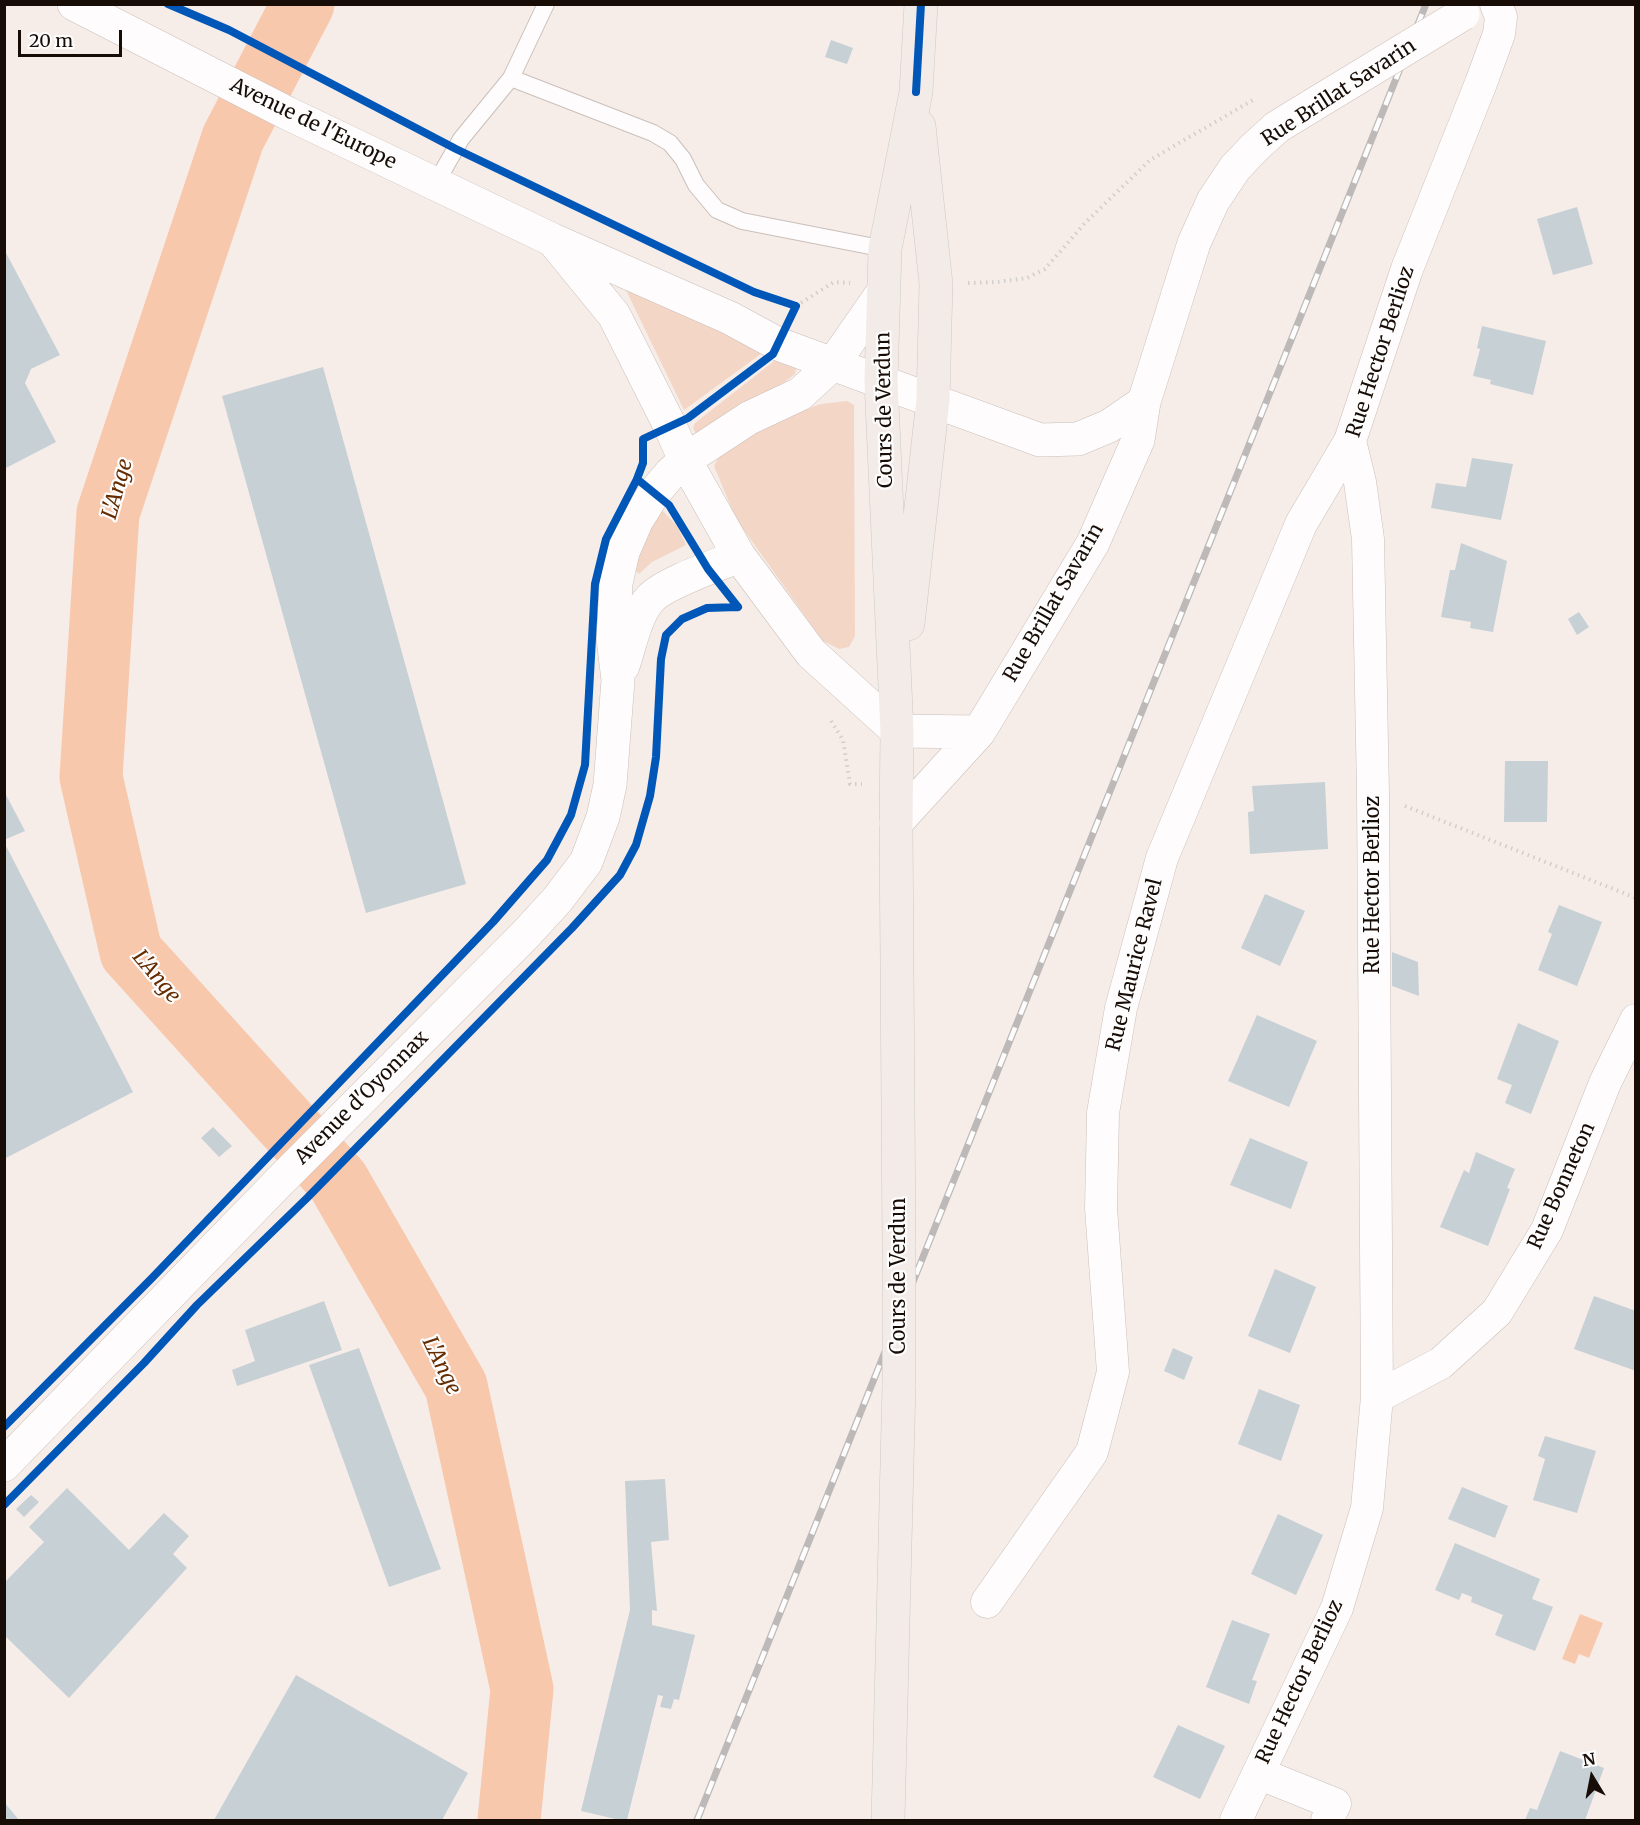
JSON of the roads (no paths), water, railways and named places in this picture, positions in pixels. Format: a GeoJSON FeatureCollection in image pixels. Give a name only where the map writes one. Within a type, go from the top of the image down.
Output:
{"type":"FeatureCollection","features":[{"type":"Feature","properties":{"kind":"main road","name":"Avenue de l'Europe"},"geometry":{"type":"LineString","coordinates":[[74,4],[287,113],[554,240],[730,318],[778,344],[933,400]]}},
{"type":"Feature","properties":{"kind":"main road","name":"Cours de Verdun"},"geometry":{"type":"LineString","coordinates":[[888,1821],[899,1385],[897,731],[881,381],[885,249],[916,92],[921,4]]}},
{"type":"Feature","properties":{"kind":"main road","name":"Rue Brillat Savarin"},"geometry":{"type":"LineString","coordinates":[[896,823],[979,732],[1093,543],[1138,440],[1144,402],[1194,243],[1213,201],[1235,168],[1277,128],[1471,9]]}},
{"type":"Feature","properties":{"kind":"main road","name":"Cours de Verdun"},"geometry":{"type":"LineString","coordinates":[[897,731],[933,400],[936,284],[916,92]]}},
{"type":"Feature","properties":{"kind":"main road","name":"Avenue de l'Europe"},"geometry":{"type":"LineString","coordinates":[[554,240],[614,315],[685,460],[739,556],[811,653],[897,731]]}},
{"type":"Feature","properties":{"kind":"main road"},"geometry":{"type":"LineString","coordinates":[[834,364],[884,288]]}},
{"type":"Feature","properties":{"kind":"main road","name":"Avenue d'Oyonnax"},"geometry":{"type":"LineString","coordinates":[[4,1465],[279,1182],[525,935],[558,899],[586,862],[603,817],[610,785],[618,680],[614,638],[616,583],[623,552],[637,520],[670,473],[685,460],[749,418],[800,394],[834,364]]}},
{"type":"Feature","properties":{"kind":"main road"},"geometry":{"type":"LineString","coordinates":[[933,400],[1040,440],[1078,438],[1109,426],[1144,402]]}},
{"type":"Feature","properties":{"kind":"main road","name":"Avenue d'Oyonnax"},"geometry":{"type":"LineString","coordinates":[[618,680],[641,614],[651,598],[666,587],[739,556]]}},
{"type":"Feature","properties":{"kind":"main road"},"geometry":{"type":"LineString","coordinates":[[897,731],[979,732]]}},
{"type":"Feature","properties":{"kind":"street","name":"Rue Hector Berlioz"},"geometry":{"type":"LineString","coordinates":[[1236,1821],[1337,1608],[1366,1508],[1377,1397],[1373,793],[1368,539],[1360,482],[1350,441],[1407,269],[1499,34],[1501,17],[1496,4]]}},
{"type":"Feature","properties":{"kind":"street","name":"Rue Maurice Ravel"},"geometry":{"type":"LineString","coordinates":[[987,1602],[1092,1452],[1113,1372],[1101,1208],[1103,1113],[1121,1008],[1162,858],[1301,524],[1350,441]]}},
{"type":"Feature","properties":{"kind":"street","name":"Rue Bonneton"},"geometry":{"type":"LineString","coordinates":[[1377,1397],[1441,1363],[1497,1312],[1547,1230],[1605,1083],[1635,1020]]}},
{"type":"Feature","properties":{"kind":"street","name":"Rue Hector Berlioz"},"geometry":{"type":"LineString","coordinates":[[1258,1773],[1335,1804],[1327,1821]]}},
{"type":"Feature","properties":{"kind":"lane"},"geometry":{"type":"LineString","coordinates":[[436,183],[461,139],[512,78],[546,4]]}},
{"type":"Feature","properties":{"kind":"lane"},"geometry":{"type":"LineString","coordinates":[[512,78],[653,133],[670,143],[683,159],[696,185],[717,210],[742,221],[885,249]]}},
{"type":"Feature","properties":{"kind":"waterway","name":"L'Ange"},"geometry":{"type":"LineString","coordinates":[[303,4],[233,138],[108,513],[91,777],[131,952],[338,1181],[456,1386],[522,1689],[509,1820]]}},
{"type":"Feature","properties":{"kind":"railway"},"geometry":{"type":"LineString","coordinates":[[697,1820],[1426,4]]}}]}
